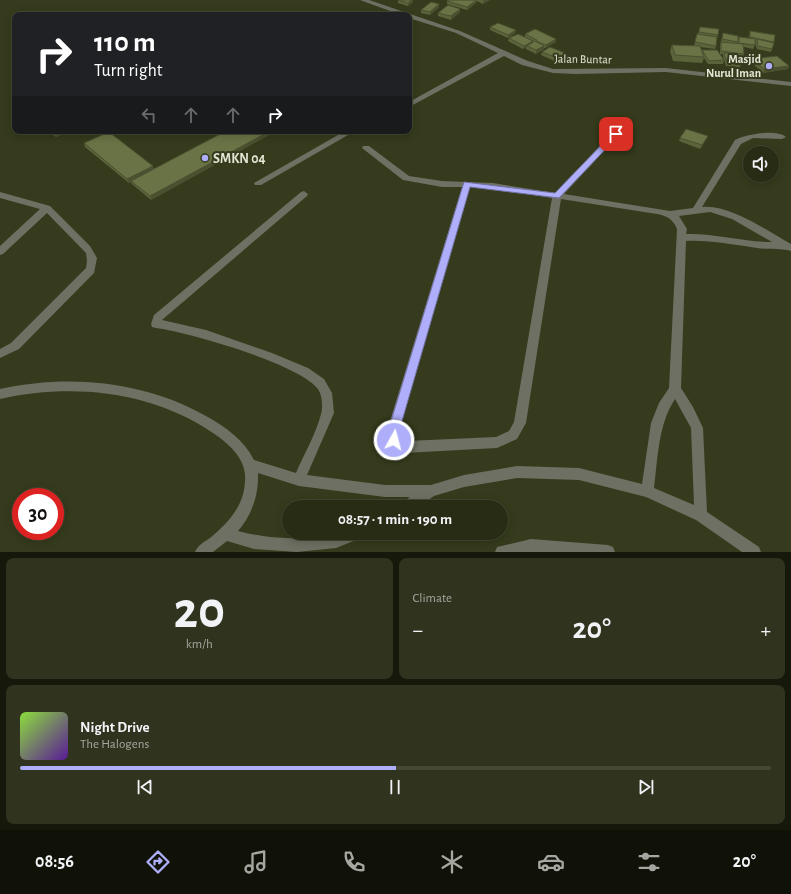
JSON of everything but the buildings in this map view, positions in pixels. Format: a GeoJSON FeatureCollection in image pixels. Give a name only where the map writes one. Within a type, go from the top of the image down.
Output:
{"type":"FeatureCollection","features":[{"type":"Feature","properties":{"kind":"street","name":"Jalan Buntar"},"geometry":{"type":"LineString","coordinates":[[363,0],[399,12]]}},
{"type":"Feature","properties":{"kind":"street","name":"Jalan Buntar"},"geometry":{"type":"LineString","coordinates":[[412,17],[458,32],[525,63],[553,71],[576,72],[666,70],[791,84]]}},
{"type":"Feature","properties":{"kind":"street"},"geometry":{"type":"LineString","coordinates":[[412,103],[504,53]]}},
{"type":"Feature","properties":{"kind":"street"},"geometry":{"type":"LineString","coordinates":[[258,183],[346,134]]}},
{"type":"Feature","properties":{"kind":"street"},"geometry":{"type":"LineString","coordinates":[[467,184],[396,421],[394,440],[404,447],[496,442],[513,435],[520,423],[557,196],[616,134]]}},
{"type":"Feature","properties":{"kind":"street"},"geometry":{"type":"LineString","coordinates":[[696,210],[738,142],[745,136],[755,135],[782,137]]}},
{"type":"Feature","properties":{"kind":"street"},"geometry":{"type":"LineString","coordinates":[[366,148],[406,178],[442,184],[467,184],[557,196],[670,214],[710,209],[735,217],[788,246]]}},
{"type":"Feature","properties":{"kind":"street"},"geometry":{"type":"LineString","coordinates":[[298,480],[328,413],[326,393],[320,382],[304,371],[268,356],[206,334],[156,324],[158,318],[304,194]]}},
{"type":"Feature","properties":{"kind":"street"},"geometry":{"type":"LineString","coordinates":[[0,195],[47,208],[92,253],[93,260],[90,270],[30,331],[14,346],[0,354]]}},
{"type":"Feature","properties":{"kind":"street"},"geometry":{"type":"LineString","coordinates":[[0,252],[47,208]]}},
{"type":"Feature","properties":{"kind":"street"},"geometry":{"type":"LineString","coordinates":[[647,490],[657,423],[663,407],[675,389],[682,229],[678,220],[670,214]]}},
{"type":"Feature","properties":{"kind":"street"},"geometry":{"type":"LineString","coordinates":[[682,238],[698,237],[760,245],[788,246]]}},
{"type":"Feature","properties":{"kind":"street"},"geometry":{"type":"LineString","coordinates":[[0,394],[45,387],[119,391],[154,398],[187,411],[216,428],[237,445],[250,465],[252,486],[246,510],[226,534],[202,552]]}},
{"type":"Feature","properties":{"kind":"street"},"geometry":{"type":"LineString","coordinates":[[675,389],[689,411],[697,428],[702,515]]}},
{"type":"Feature","properties":{"kind":"street"},"geometry":{"type":"LineString","coordinates":[[250,465],[298,480],[385,492],[431,491],[464,481],[517,472],[579,474],[647,490],[702,515],[754,552]]}},
{"type":"Feature","properties":{"kind":"street"},"geometry":{"type":"LineString","coordinates":[[417,500],[431,491]]}},
{"type":"Feature","properties":{"kind":"street"},"geometry":{"type":"LineString","coordinates":[[226,534],[254,542],[297,545],[338,540]]}},
{"type":"Feature","properties":{"kind":"street"},"geometry":{"type":"LineString","coordinates":[[502,552],[531,546],[608,552]]}},
{"type":"Feature","properties":{"kind":"place","name":"Masjid Nurul Iman"},"geometry":{"type":"Point","coordinates":[769,66]}},
{"type":"Feature","properties":{"kind":"place","name":"SMKN 04"},"geometry":{"type":"Point","coordinates":[205,158]}},
{"type":"Feature","properties":{"kind":"route"},"geometry":{"type":"LineString","coordinates":[[394,440],[396,421],[467,184],[493,186],[557,196],[616,134]]}}]}
